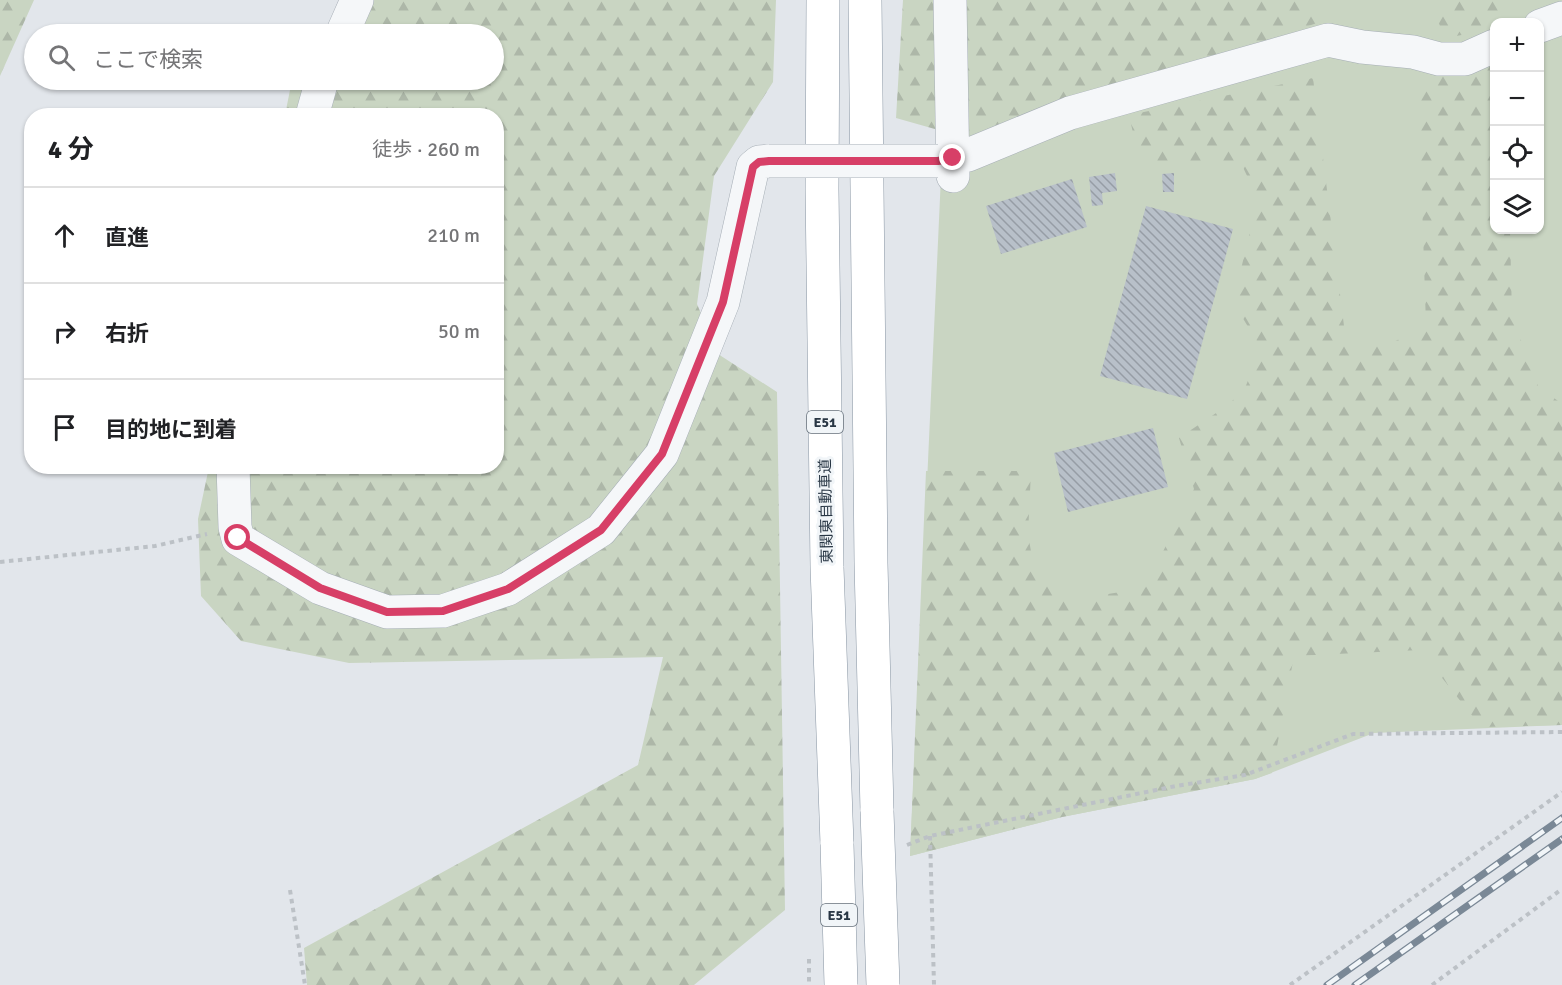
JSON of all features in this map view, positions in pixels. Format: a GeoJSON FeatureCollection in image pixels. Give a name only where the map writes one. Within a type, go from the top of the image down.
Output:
{"type":"FeatureCollection","features":[{"type":"Feature","properties":{"kind":"highway","name":"東関東自動車道"},"geometry":{"type":"LineString","coordinates":[[823,0],[822,189],[827,567],[841,985]]}},
{"type":"Feature","properties":{"kind":"highway"},"geometry":{"type":"LineString","coordinates":[[865,0],[871,563],[883,985]]}},
{"type":"Feature","properties":{"kind":"lane"},"geometry":{"type":"LineString","coordinates":[[346,24],[357,0]]}},
{"type":"Feature","properties":{"kind":"lane"},"geometry":{"type":"LineString","coordinates":[[948,165],[950,0]]}},
{"type":"Feature","properties":{"kind":"lane"},"geometry":{"type":"LineString","coordinates":[[1544,24],[1562,18]]}},
{"type":"Feature","properties":{"kind":"lane"},"geometry":{"type":"LineString","coordinates":[[233,474],[235,527],[238,538],[320,588],[387,612],[443,611],[508,589],[601,530],[662,454],[723,302],[753,167],[759,162],[948,165],[968,154],[1070,113],[1328,40],[1362,47],[1413,52],[1439,59],[1465,59],[1490,48]]}},
{"type":"Feature","properties":{"kind":"lane"},"geometry":{"type":"LineString","coordinates":[[314,108],[319,90]]}},
{"type":"Feature","properties":{"kind":"path"},"geometry":{"type":"LineString","coordinates":[[0,562],[154,546],[235,527]]}},
{"type":"Feature","properties":{"kind":"path"},"geometry":{"type":"LineString","coordinates":[[897,849],[930,836],[1176,786],[1245,775],[1353,734],[1562,732]]}},
{"type":"Feature","properties":{"kind":"path"},"geometry":{"type":"LineString","coordinates":[[1290,985],[1562,792]]}},
{"type":"Feature","properties":{"kind":"path"},"geometry":{"type":"LineString","coordinates":[[930,836],[934,985]]}},
{"type":"Feature","properties":{"kind":"path"},"geometry":{"type":"LineString","coordinates":[[1432,985],[1562,889]]}},
{"type":"Feature","properties":{"kind":"path"},"geometry":{"type":"LineString","coordinates":[[290,890],[304,985]]}},
{"type":"Feature","properties":{"kind":"path"},"geometry":{"type":"LineString","coordinates":[[809,951],[809,985]]}},
{"type":"Feature","properties":{"kind":"green space"},"geometry":{"type":"Polygon","coordinates":[[[0,0],[34,0],[0,76],[0,0]]]}},
{"type":"Feature","properties":{"kind":"green space"},"geometry":{"type":"Polygon","coordinates":[[[352,0],[776,0],[773,82],[714,176],[697,304],[718,354],[777,392],[785,910],[694,985],[307,985],[304,948],[638,765],[663,657],[349,663],[241,641],[201,596],[198,519],[208,474],[504,474],[504,108],[286,108],[290,90],[504,90],[504,24],[330,24],[352,0]]]}},
{"type":"Feature","properties":{"kind":"green space"},"geometry":{"type":"Polygon","coordinates":[[[903,0],[1318,0],[1320,22],[970,139],[896,118],[903,0]]]}},
{"type":"Feature","properties":{"kind":"green space"},"geometry":{"type":"Polygon","coordinates":[[[967,0],[1562,0],[1562,725],[1374,733],[1255,779],[1062,817],[910,856],[941,176],[967,0]]]}},
{"type":"Feature","properties":{"kind":"green space"},"geometry":{"type":"Polygon","coordinates":[[[1430,0],[1520,0],[1499,18],[1490,18],[1490,26],[1484,31],[1456,36],[1440,26],[1430,0]]]}},
{"type":"Feature","properties":{"kind":"green space"},"geometry":{"type":"Polygon","coordinates":[[[1490,67],[1490,234],[1510,234],[1512,316],[1538,386],[1562,404],[1562,725],[1481,727],[1420,650],[1294,656],[1272,773],[1255,779],[1062,817],[910,856],[926,471],[1031,471],[1028,535],[1033,562],[1065,601],[1145,588],[1194,489],[1179,438],[1228,405],[1245,388],[1261,348],[1233,302],[1258,199],[1240,161],[1140,164],[1129,115],[1313,78],[1346,342],[1386,346],[1426,325],[1418,81],[1490,67]]]}},
{"type":"Feature","properties":{"kind":"building"},"geometry":{"type":"Polygon","coordinates":[[[1115,173],[1117,191],[1102,193],[1103,205],[1092,206],[1089,177],[1115,173]]]}},
{"type":"Feature","properties":{"kind":"building"},"geometry":{"type":"Polygon","coordinates":[[[1174,173],[1174,192],[1163,192],[1162,174],[1174,173]]]}},
{"type":"Feature","properties":{"kind":"building"},"geometry":{"type":"Polygon","coordinates":[[[1072,179],[1087,227],[1001,254],[986,206],[1072,179]]]}},
{"type":"Feature","properties":{"kind":"building"},"geometry":{"type":"Polygon","coordinates":[[[1146,206],[1233,229],[1187,399],[1100,376],[1146,206]]]}},
{"type":"Feature","properties":{"kind":"building"},"geometry":{"type":"Polygon","coordinates":[[[1153,428],[1168,487],[1068,512],[1054,453],[1153,428]]]}},
{"type":"Feature","properties":{"kind":"railway"},"geometry":{"type":"LineString","coordinates":[[1327,985],[1562,818]]}},
{"type":"Feature","properties":{"kind":"railway"},"geometry":{"type":"LineString","coordinates":[[1355,985],[1562,839]]}},
{"type":"Feature","properties":{"kind":"route"},"geometry":{"type":"LineString","coordinates":[[238,538],[320,588],[387,612],[443,611],[508,589],[601,530],[662,454],[723,302],[753,167],[759,162],[769,161],[938,161],[953,158]]}}]}
